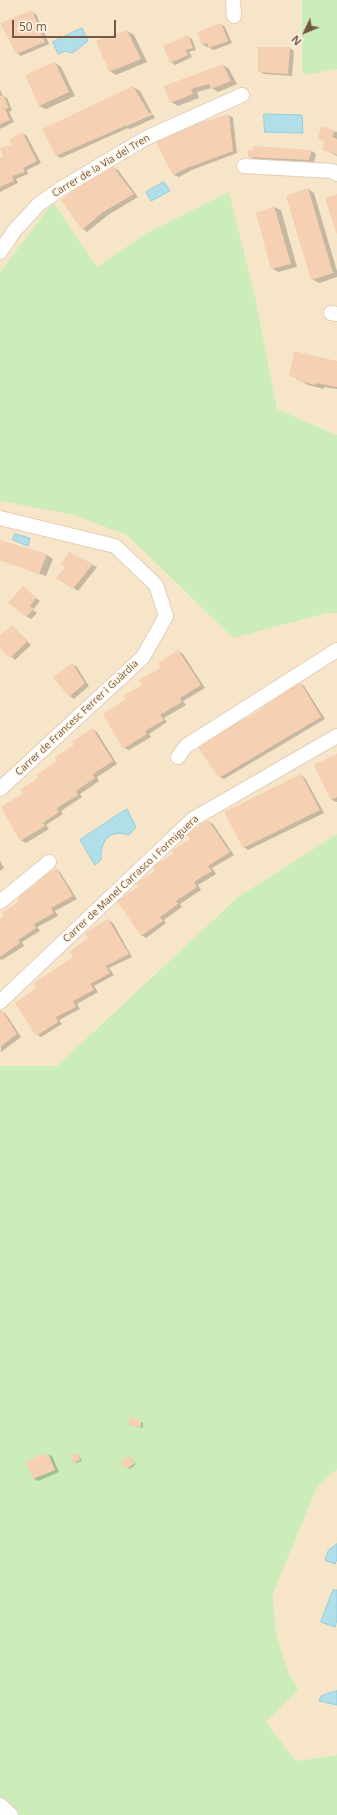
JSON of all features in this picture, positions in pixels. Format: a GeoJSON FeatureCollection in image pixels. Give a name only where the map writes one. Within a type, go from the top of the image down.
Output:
{"type":"FeatureCollection","features":[{"type":"Feature","properties":{"kind":"street"},"geometry":{"type":"LineString","coordinates":[[233,0],[234,16]]}},
{"type":"Feature","properties":{"kind":"street","name":"Carrer de la Via del Tren"},"geometry":{"type":"LineString","coordinates":[[0,252],[14,231],[39,204],[62,188],[146,138],[242,95]]}},
{"type":"Feature","properties":{"kind":"street"},"geometry":{"type":"LineString","coordinates":[[244,166],[332,171],[337,174]]}},
{"type":"Feature","properties":{"kind":"street","name":"Carrer de Francesc Ferrer i Guàrdia"},"geometry":{"type":"LineString","coordinates":[[0,518],[115,546],[156,585],[166,616],[144,657],[0,789]]}},
{"type":"Feature","properties":{"kind":"street"},"geometry":{"type":"LineString","coordinates":[[178,758],[186,746],[337,650]]}},
{"type":"Feature","properties":{"kind":"street","name":"Carrer de Manel Carrasco i Formiguera"},"geometry":{"type":"LineString","coordinates":[[0,1002],[193,819],[337,736]]}},
{"type":"Feature","properties":{"kind":"street"},"geometry":{"type":"LineString","coordinates":[[0,902],[48,862]]}},
{"type":"Feature","properties":{"kind":"street"},"geometry":{"type":"LineString","coordinates":[[0,1805],[11,1815]]}},
{"type":"Feature","properties":{"kind":"shaded area"},"geometry":{"type":"Polygon","coordinates":[[[0,0],[337,0],[337,435],[277,409],[256,301],[145,234],[97,268],[53,202],[0,272],[0,0]]]}},
{"type":"Feature","properties":{"kind":"shaded area"},"geometry":{"type":"Polygon","coordinates":[[[0,501],[73,515],[127,535],[233,638],[328,613],[337,613],[337,834],[238,897],[57,1066],[0,1066],[0,501]]]}},
{"type":"Feature","properties":{"kind":"shaded area"},"geometry":{"type":"Polygon","coordinates":[[[337,1469],[337,1755],[296,1761],[266,1722],[298,1690],[288,1671],[276,1633],[273,1594],[317,1487],[337,1469]]]}},
{"type":"Feature","properties":{"kind":"green space"},"geometry":{"type":"Polygon","coordinates":[[[302,0],[337,0],[337,69],[304,75],[302,68],[302,0]]]}},
{"type":"Feature","properties":{"kind":"green space"},"geometry":{"type":"Polygon","coordinates":[[[229,192],[256,301],[277,409],[337,435],[337,613],[328,613],[233,638],[127,535],[73,515],[0,501],[0,272],[53,202],[97,267],[145,234],[229,192]]]}},
{"type":"Feature","properties":{"kind":"green space"},"geometry":{"type":"Polygon","coordinates":[[[337,834],[337,1469],[317,1487],[273,1594],[276,1633],[288,1671],[298,1690],[266,1722],[296,1761],[337,1755],[337,1815],[20,1815],[0,1799],[0,1066],[57,1066],[238,897],[337,834]]]}},
{"type":"Feature","properties":{"kind":"water"},"geometry":{"type":"Polygon","coordinates":[[[82,28],[88,41],[72,53],[65,51],[58,54],[53,42],[82,28]]]}},
{"type":"Feature","properties":{"kind":"water"},"geometry":{"type":"Polygon","coordinates":[[[264,114],[302,115],[303,133],[265,132],[264,114]]]}},
{"type":"Feature","properties":{"kind":"water"},"geometry":{"type":"Polygon","coordinates":[[[164,182],[170,191],[151,201],[146,192],[164,182]]]}},
{"type":"Feature","properties":{"kind":"water"},"geometry":{"type":"Polygon","coordinates":[[[15,534],[30,538],[28,546],[13,540],[15,534]]]}},
{"type":"Feature","properties":{"kind":"water"},"geometry":{"type":"Polygon","coordinates":[[[127,809],[136,827],[129,835],[116,833],[107,838],[102,848],[101,860],[95,865],[80,840],[127,809]]]}},
{"type":"Feature","properties":{"kind":"water"},"geometry":{"type":"Polygon","coordinates":[[[337,1544],[337,1559],[335,1564],[325,1560],[328,1551],[337,1544]]]}},
{"type":"Feature","properties":{"kind":"water"},"geometry":{"type":"Polygon","coordinates":[[[333,1590],[337,1590],[337,1620],[335,1627],[321,1622],[333,1590]]]}},
{"type":"Feature","properties":{"kind":"water"},"geometry":{"type":"Polygon","coordinates":[[[337,1691],[337,1705],[319,1701],[321,1696],[337,1691]]]}},
{"type":"Feature","properties":{"kind":"building"},"geometry":{"type":"Polygon","coordinates":[[[32,10],[45,42],[16,54],[0,23],[32,10]]]}},
{"type":"Feature","properties":{"kind":"building"},"geometry":{"type":"Polygon","coordinates":[[[221,23],[228,41],[209,48],[207,43],[202,45],[197,32],[221,23]]]}},
{"type":"Feature","properties":{"kind":"building"},"geometry":{"type":"Polygon","coordinates":[[[127,30],[141,59],[109,72],[96,41],[127,30]]]}},
{"type":"Feature","properties":{"kind":"building"},"geometry":{"type":"Polygon","coordinates":[[[188,35],[193,48],[185,50],[188,55],[170,63],[163,46],[188,35]]]}},
{"type":"Feature","properties":{"kind":"building"},"geometry":{"type":"Polygon","coordinates":[[[258,47],[290,47],[288,74],[258,72],[258,47]]]}},
{"type":"Feature","properties":{"kind":"building"},"geometry":{"type":"Polygon","coordinates":[[[55,62],[69,92],[39,106],[25,75],[55,62]]]}},
{"type":"Feature","properties":{"kind":"building"},"geometry":{"type":"Polygon","coordinates":[[[223,64],[231,81],[211,89],[209,84],[191,89],[193,94],[170,103],[164,86],[223,64]]]}},
{"type":"Feature","properties":{"kind":"building"},"geometry":{"type":"Polygon","coordinates":[[[133,86],[150,115],[56,156],[42,129],[133,86]]]}},
{"type":"Feature","properties":{"kind":"building"},"geometry":{"type":"Polygon","coordinates":[[[3,95],[9,108],[5,109],[10,120],[0,124],[0,96],[3,95]]]}},
{"type":"Feature","properties":{"kind":"building"},"geometry":{"type":"Polygon","coordinates":[[[229,114],[233,151],[187,168],[173,175],[156,142],[185,127],[229,114]]]}},
{"type":"Feature","properties":{"kind":"building"},"geometry":{"type":"Polygon","coordinates":[[[321,126],[335,130],[332,137],[337,139],[337,155],[323,150],[324,142],[318,139],[321,126]]]}},
{"type":"Feature","properties":{"kind":"building"},"geometry":{"type":"Polygon","coordinates":[[[22,132],[37,161],[23,168],[25,172],[12,176],[14,181],[0,187],[0,158],[3,157],[0,148],[12,145],[9,139],[22,132]]]}},
{"type":"Feature","properties":{"kind":"building"},"geometry":{"type":"Polygon","coordinates":[[[253,146],[312,150],[309,160],[248,157],[248,149],[253,151],[253,146]]]}},
{"type":"Feature","properties":{"kind":"building"},"geometry":{"type":"Polygon","coordinates":[[[113,167],[134,194],[103,212],[82,230],[61,200],[84,183],[113,167]]]}},
{"type":"Feature","properties":{"kind":"building"},"geometry":{"type":"Polygon","coordinates":[[[308,188],[333,273],[311,280],[286,196],[308,188]]]}},
{"type":"Feature","properties":{"kind":"building"},"geometry":{"type":"Polygon","coordinates":[[[337,194],[337,235],[325,198],[337,194]]]}},
{"type":"Feature","properties":{"kind":"building"},"geometry":{"type":"Polygon","coordinates":[[[274,206],[291,264],[271,269],[256,213],[274,206]]]}},
{"type":"Feature","properties":{"kind":"building"},"geometry":{"type":"Polygon","coordinates":[[[294,351],[337,361],[337,387],[316,383],[316,385],[299,381],[299,379],[289,376],[294,351]]]}},
{"type":"Feature","properties":{"kind":"building"},"geometry":{"type":"Polygon","coordinates":[[[0,540],[47,554],[39,574],[0,560],[0,540]]]}},
{"type":"Feature","properties":{"kind":"building"},"geometry":{"type":"Polygon","coordinates":[[[69,552],[93,564],[73,589],[56,578],[65,567],[61,564],[69,552]]]}},
{"type":"Feature","properties":{"kind":"building"},"geometry":{"type":"Polygon","coordinates":[[[23,586],[36,598],[30,606],[34,609],[26,617],[8,603],[23,586]]]}},
{"type":"Feature","properties":{"kind":"building"},"geometry":{"type":"Polygon","coordinates":[[[12,625],[27,642],[10,658],[0,648],[0,635],[12,625]]]}},
{"type":"Feature","properties":{"kind":"building"},"geometry":{"type":"Polygon","coordinates":[[[178,650],[201,685],[180,698],[182,702],[160,715],[164,720],[145,731],[147,734],[123,749],[103,714],[126,699],[123,696],[142,685],[139,680],[161,668],[158,663],[178,650]]]}},
{"type":"Feature","properties":{"kind":"building"},"geometry":{"type":"Polygon","coordinates":[[[72,663],[85,683],[69,697],[53,677],[72,663]]]}},
{"type":"Feature","properties":{"kind":"building"},"geometry":{"type":"Polygon","coordinates":[[[300,682],[321,717],[219,778],[197,746],[252,715],[300,682]]]}},
{"type":"Feature","properties":{"kind":"building"},"geometry":{"type":"Polygon","coordinates":[[[92,728],[113,761],[93,774],[95,778],[76,791],[78,795],[57,808],[59,812],[43,823],[45,826],[20,841],[1,807],[24,793],[20,790],[38,778],[36,775],[57,761],[55,757],[74,745],[72,742],[92,728]]]}},
{"type":"Feature","properties":{"kind":"building"},"geometry":{"type":"Polygon","coordinates":[[[337,754],[337,797],[331,800],[314,765],[337,754]]]}},
{"type":"Feature","properties":{"kind":"building"},"geometry":{"type":"Polygon","coordinates":[[[301,774],[320,810],[243,848],[224,812],[301,774]]]}},
{"type":"Feature","properties":{"kind":"building"},"geometry":{"type":"Polygon","coordinates":[[[208,820],[230,852],[208,866],[212,871],[194,882],[197,887],[176,901],[178,904],[160,917],[163,921],[141,936],[117,901],[138,887],[136,883],[155,871],[153,867],[174,853],[172,850],[190,839],[187,834],[208,820]]]}},
{"type":"Feature","properties":{"kind":"building"},"geometry":{"type":"Polygon","coordinates":[[[56,868],[73,896],[51,908],[54,913],[34,924],[36,928],[18,940],[20,943],[0,957],[0,919],[3,917],[2,913],[19,901],[16,897],[37,884],[34,881],[56,868]]]}},
{"type":"Feature","properties":{"kind":"building"},"geometry":{"type":"Polygon","coordinates":[[[108,919],[129,954],[106,966],[110,973],[90,984],[94,990],[73,1001],[76,1007],[56,1017],[58,1022],[36,1036],[15,1003],[36,988],[34,983],[73,957],[70,951],[88,938],[85,933],[108,919]]]}},
{"type":"Feature","properties":{"kind":"building"},"geometry":{"type":"Polygon","coordinates":[[[2,1010],[17,1034],[0,1047],[0,1011],[2,1010]]]}},
{"type":"Feature","properties":{"kind":"building"},"geometry":{"type":"Polygon","coordinates":[[[130,1416],[141,1421],[141,1427],[128,1425],[130,1416]]]}},
{"type":"Feature","properties":{"kind":"building"},"geometry":{"type":"Polygon","coordinates":[[[48,1453],[55,1470],[33,1479],[26,1461],[48,1453]]]}},
{"type":"Feature","properties":{"kind":"building"},"geometry":{"type":"Polygon","coordinates":[[[78,1453],[80,1460],[73,1463],[71,1455],[78,1453]]]}},
{"type":"Feature","properties":{"kind":"building"},"geometry":{"type":"Polygon","coordinates":[[[129,1455],[135,1463],[127,1469],[120,1463],[129,1455]]]}}]}
